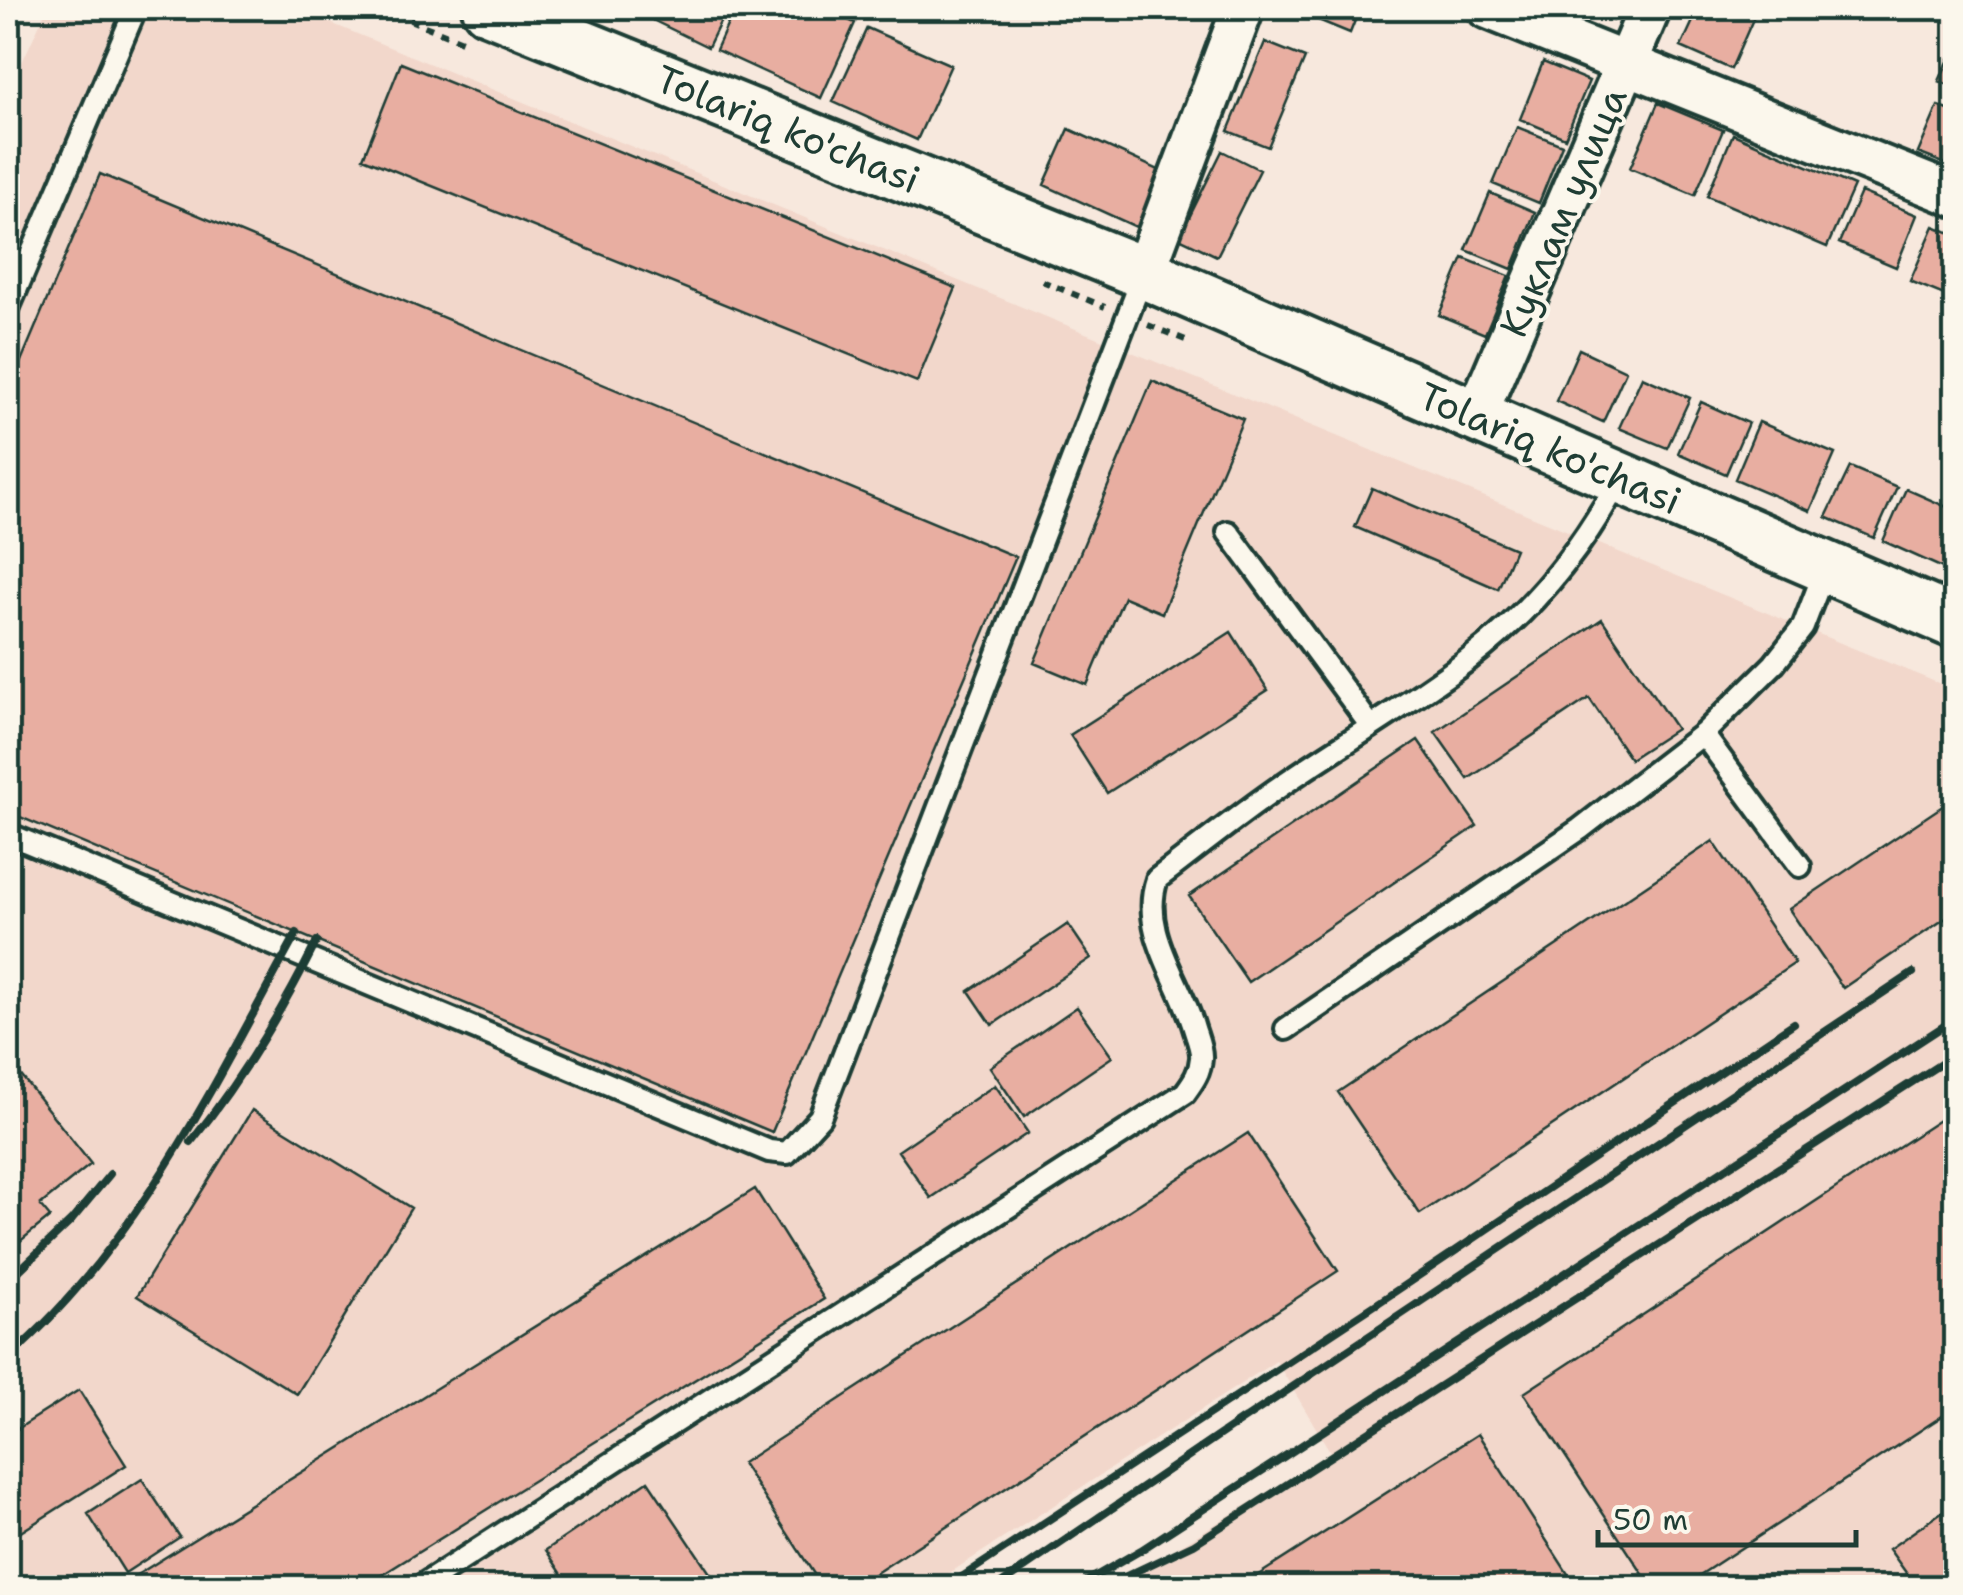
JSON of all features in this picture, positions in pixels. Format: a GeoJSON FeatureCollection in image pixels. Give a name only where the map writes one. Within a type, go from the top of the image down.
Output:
{"type":"FeatureCollection","features":[{"type":"Feature","properties":{"kind":"street"},"geometry":{"type":"LineString","coordinates":[[1135,295],[1242,8]]}},
{"type":"Feature","properties":{"kind":"street"},"geometry":{"type":"LineString","coordinates":[[1488,8],[1956,196]]}},
{"type":"Feature","properties":{"kind":"street","name":"Куклам улица"},"geometry":{"type":"LineString","coordinates":[[1476,416],[1650,8]]}},
{"type":"Feature","properties":{"kind":"street","name":"Tolariq ko'chasi"},"geometry":{"type":"LineString","coordinates":[[480,26],[1135,295],[1476,416],[1956,623]]}},
{"type":"Feature","properties":{"kind":"lane"},"geometry":{"type":"LineString","coordinates":[[8,309],[136,8]]}},
{"type":"Feature","properties":{"kind":"lane"},"geometry":{"type":"LineString","coordinates":[[8,834],[768,1150],[787,1153],[820,1117],[1135,295]]}},
{"type":"Feature","properties":{"kind":"lane"},"geometry":{"type":"LineString","coordinates":[[418,1588],[1185,1094],[1198,1076],[1202,1056],[1151,917],[1156,880],[1280,786],[1470,659],[1526,608],[1570,558],[1620,478]]}},
{"type":"Feature","properties":{"kind":"lane"},"geometry":{"type":"LineString","coordinates":[[1228,532],[1370,726]]}},
{"type":"Feature","properties":{"kind":"lane"},"geometry":{"type":"LineString","coordinates":[[1286,1029],[1580,829],[1703,734],[1774,664],[1803,628],[1826,567]]}},
{"type":"Feature","properties":{"kind":"lane"},"geometry":{"type":"LineString","coordinates":[[1703,734],[1800,866]]}},
{"type":"Feature","properties":{"kind":"path"},"geometry":{"type":"LineString","coordinates":[[380,8],[480,26]]}},
{"type":"Feature","properties":{"kind":"path"},"geometry":{"type":"LineString","coordinates":[[1038,279],[1135,295],[1200,346]]}},
{"type":"Feature","properties":{"kind":"shaded area"},"geometry":{"type":"Polygon","coordinates":[[[47,8],[294,8],[1955,690],[1955,1587],[1113,1587],[1331,1453],[1276,1361],[928,1587],[8,1588],[8,93],[47,8]]]}},
{"type":"Feature","properties":{"kind":"building"},"geometry":{"type":"Polygon","coordinates":[[[628,8],[727,8],[708,47],[628,8]]]}},
{"type":"Feature","properties":{"kind":"building"},"geometry":{"type":"Polygon","coordinates":[[[735,8],[821,8],[855,23],[821,98],[716,50],[735,8]]]}},
{"type":"Feature","properties":{"kind":"building"},"geometry":{"type":"Polygon","coordinates":[[[1289,8],[1360,8],[1350,33],[1289,8]]]}},
{"type":"Feature","properties":{"kind":"building"},"geometry":{"type":"Polygon","coordinates":[[[1580,8],[1619,8],[1613,21],[1580,8]]]}},
{"type":"Feature","properties":{"kind":"building"},"geometry":{"type":"Polygon","coordinates":[[[1699,8],[1757,10],[1731,69],[1681,47],[1699,8]]]}},
{"type":"Feature","properties":{"kind":"building"},"geometry":{"type":"Polygon","coordinates":[[[867,28],[951,65],[917,140],[833,102],[867,28]]]}},
{"type":"Feature","properties":{"kind":"building"},"geometry":{"type":"Polygon","coordinates":[[[1265,42],[1305,58],[1268,147],[1228,131],[1265,42]]]}},
{"type":"Feature","properties":{"kind":"building"},"geometry":{"type":"Polygon","coordinates":[[[1956,44],[1956,88],[1939,81],[1956,44]]]}},
{"type":"Feature","properties":{"kind":"building"},"geometry":{"type":"Polygon","coordinates":[[[1543,62],[1589,81],[1565,138],[1520,119],[1543,62]]]}},
{"type":"Feature","properties":{"kind":"building"},"geometry":{"type":"Polygon","coordinates":[[[401,63],[956,288],[917,382],[363,158],[401,63]]]}},
{"type":"Feature","properties":{"kind":"building"},"geometry":{"type":"Polygon","coordinates":[[[1658,103],[1723,130],[1695,195],[1630,168],[1658,103]]]}},
{"type":"Feature","properties":{"kind":"building"},"geometry":{"type":"Polygon","coordinates":[[[1938,106],[1956,113],[1956,168],[1918,153],[1938,106]]]}},
{"type":"Feature","properties":{"kind":"building"},"geometry":{"type":"Polygon","coordinates":[[[1517,127],[1562,145],[1539,203],[1493,184],[1517,127]]]}},
{"type":"Feature","properties":{"kind":"building"},"geometry":{"type":"Polygon","coordinates":[[[1069,129],[1170,175],[1145,231],[1044,185],[1069,129]]]}},
{"type":"Feature","properties":{"kind":"building"},"geometry":{"type":"Polygon","coordinates":[[[1733,134],[1854,186],[1827,247],[1707,196],[1733,134]]]}},
{"type":"Feature","properties":{"kind":"building"},"geometry":{"type":"Polygon","coordinates":[[[1222,151],[1260,170],[1217,256],[1179,238],[1222,151]]]}},
{"type":"Feature","properties":{"kind":"building"},"geometry":{"type":"Polygon","coordinates":[[[100,174],[1016,557],[772,1132],[8,812],[8,392],[100,174]]]}},
{"type":"Feature","properties":{"kind":"building"},"geometry":{"type":"Polygon","coordinates":[[[1861,192],[1917,215],[1896,267],[1839,243],[1861,192]]]}},
{"type":"Feature","properties":{"kind":"building"},"geometry":{"type":"Polygon","coordinates":[[[1490,193],[1535,212],[1512,269],[1466,250],[1490,193]]]}},
{"type":"Feature","properties":{"kind":"building"},"geometry":{"type":"Polygon","coordinates":[[[1934,226],[1956,235],[1956,300],[1910,281],[1934,226]]]}},
{"type":"Feature","properties":{"kind":"building"},"geometry":{"type":"Polygon","coordinates":[[[1463,258],[1509,276],[1485,334],[1439,315],[1463,258]]]}},
{"type":"Feature","properties":{"kind":"building"},"geometry":{"type":"Polygon","coordinates":[[[1579,349],[1626,371],[1603,422],[1556,401],[1579,349]]]}},
{"type":"Feature","properties":{"kind":"building"},"geometry":{"type":"Polygon","coordinates":[[[1642,377],[1690,398],[1667,448],[1619,428],[1642,377]]]}},
{"type":"Feature","properties":{"kind":"building"},"geometry":{"type":"Polygon","coordinates":[[[1152,381],[1243,419],[1162,613],[1124,597],[1087,685],[1034,663],[1152,381]]]}},
{"type":"Feature","properties":{"kind":"building"},"geometry":{"type":"Polygon","coordinates":[[[1701,402],[1748,423],[1726,474],[1678,453],[1701,402]]]}},
{"type":"Feature","properties":{"kind":"building"},"geometry":{"type":"Polygon","coordinates":[[[1759,422],[1835,454],[1810,511],[1735,479],[1759,422]]]}},
{"type":"Feature","properties":{"kind":"building"},"geometry":{"type":"Polygon","coordinates":[[[1850,467],[1897,487],[1874,538],[1826,517],[1850,467]]]}},
{"type":"Feature","properties":{"kind":"building"},"geometry":{"type":"Polygon","coordinates":[[[1372,488],[1515,549],[1498,589],[1355,527],[1372,488]]]}},
{"type":"Feature","properties":{"kind":"building"},"geometry":{"type":"Polygon","coordinates":[[[1906,489],[1956,511],[1956,546],[1945,569],[1883,541],[1906,489]]]}},
{"type":"Feature","properties":{"kind":"building"},"geometry":{"type":"Polygon","coordinates":[[[1602,619],[1676,729],[1630,759],[1589,698],[1468,779],[1435,732],[1602,619]]]}},
{"type":"Feature","properties":{"kind":"building"},"geometry":{"type":"Polygon","coordinates":[[[1231,632],[1268,690],[1107,793],[1070,735],[1231,632]]]}},
{"type":"Feature","properties":{"kind":"building"},"geometry":{"type":"Polygon","coordinates":[[[1418,740],[1477,826],[1248,982],[1189,896],[1418,740]]]}},
{"type":"Feature","properties":{"kind":"building"},"geometry":{"type":"Polygon","coordinates":[[[1956,797],[1956,911],[1843,988],[1789,909],[1956,797]]]}},
{"type":"Feature","properties":{"kind":"building"},"geometry":{"type":"Polygon","coordinates":[[[1713,841],[1795,963],[1420,1214],[1338,1092],[1713,841]]]}},
{"type":"Feature","properties":{"kind":"building"},"geometry":{"type":"Polygon","coordinates":[[[1068,924],[1091,958],[992,1025],[969,991],[1068,924]]]}},
{"type":"Feature","properties":{"kind":"building"},"geometry":{"type":"Polygon","coordinates":[[[1077,1007],[1112,1057],[1024,1117],[990,1067],[1077,1007]]]}},
{"type":"Feature","properties":{"kind":"building"},"geometry":{"type":"Polygon","coordinates":[[[8,1059],[91,1164],[40,1205],[50,1217],[8,1251],[8,1059]]]}},
{"type":"Feature","properties":{"kind":"building"},"geometry":{"type":"Polygon","coordinates":[[[995,1085],[1028,1133],[931,1198],[898,1151],[995,1085]]]}},
{"type":"Feature","properties":{"kind":"building"},"geometry":{"type":"Polygon","coordinates":[[[1956,1109],[1956,1407],[1680,1588],[1652,1588],[1524,1393],[1956,1109]]]}},
{"type":"Feature","properties":{"kind":"building"},"geometry":{"type":"Polygon","coordinates":[[[252,1110],[411,1208],[297,1394],[137,1296],[252,1110]]]}},
{"type":"Feature","properties":{"kind":"building"},"geometry":{"type":"Polygon","coordinates":[[[1248,1133],[1338,1271],[853,1588],[823,1588],[742,1463],[1248,1133]]]}},
{"type":"Feature","properties":{"kind":"building"},"geometry":{"type":"Polygon","coordinates":[[[755,1189],[824,1299],[361,1588],[116,1588],[755,1189]]]}},
{"type":"Feature","properties":{"kind":"building"},"geometry":{"type":"Polygon","coordinates":[[[79,1390],[126,1465],[8,1540],[8,1435],[79,1390]]]}},
{"type":"Feature","properties":{"kind":"building"},"geometry":{"type":"Polygon","coordinates":[[[1478,1434],[1577,1588],[1238,1588],[1478,1434]]]}},
{"type":"Feature","properties":{"kind":"building"},"geometry":{"type":"Polygon","coordinates":[[[142,1479],[180,1537],[125,1573],[88,1514],[142,1479]]]}},
{"type":"Feature","properties":{"kind":"building"},"geometry":{"type":"Polygon","coordinates":[[[648,1481],[720,1588],[571,1588],[546,1550],[648,1481]]]}},
{"type":"Feature","properties":{"kind":"building"},"geometry":{"type":"Polygon","coordinates":[[[1956,1502],[1956,1588],[1917,1588],[1889,1549],[1956,1502]]]}},
{"type":"Feature","properties":{"kind":"railway"},"geometry":{"type":"LineString","coordinates":[[8,1358],[54,1313],[135,1213],[204,1103],[297,933]]}},
{"type":"Feature","properties":{"kind":"railway"},"geometry":{"type":"LineString","coordinates":[[191,1142],[259,1045],[317,941]]}},
{"type":"Feature","properties":{"kind":"railway"},"geometry":{"type":"LineString","coordinates":[[1234,1426],[1913,973]]}},
{"type":"Feature","properties":{"kind":"railway"},"geometry":{"type":"LineString","coordinates":[[1075,1588],[1141,1550],[1956,1018]]}},
{"type":"Feature","properties":{"kind":"railway"},"geometry":{"type":"LineString","coordinates":[[945,1588],[1794,1023]]}},
{"type":"Feature","properties":{"kind":"railway"},"geometry":{"type":"LineString","coordinates":[[1105,1586],[1194,1544],[1956,1054]]}},
{"type":"Feature","properties":{"kind":"railway"},"geometry":{"type":"LineString","coordinates":[[8,1281],[71,1221],[110,1174]]}},
{"type":"Feature","properties":{"kind":"railway"},"geometry":{"type":"LineString","coordinates":[[995,1588],[1243,1419]]}}]}
